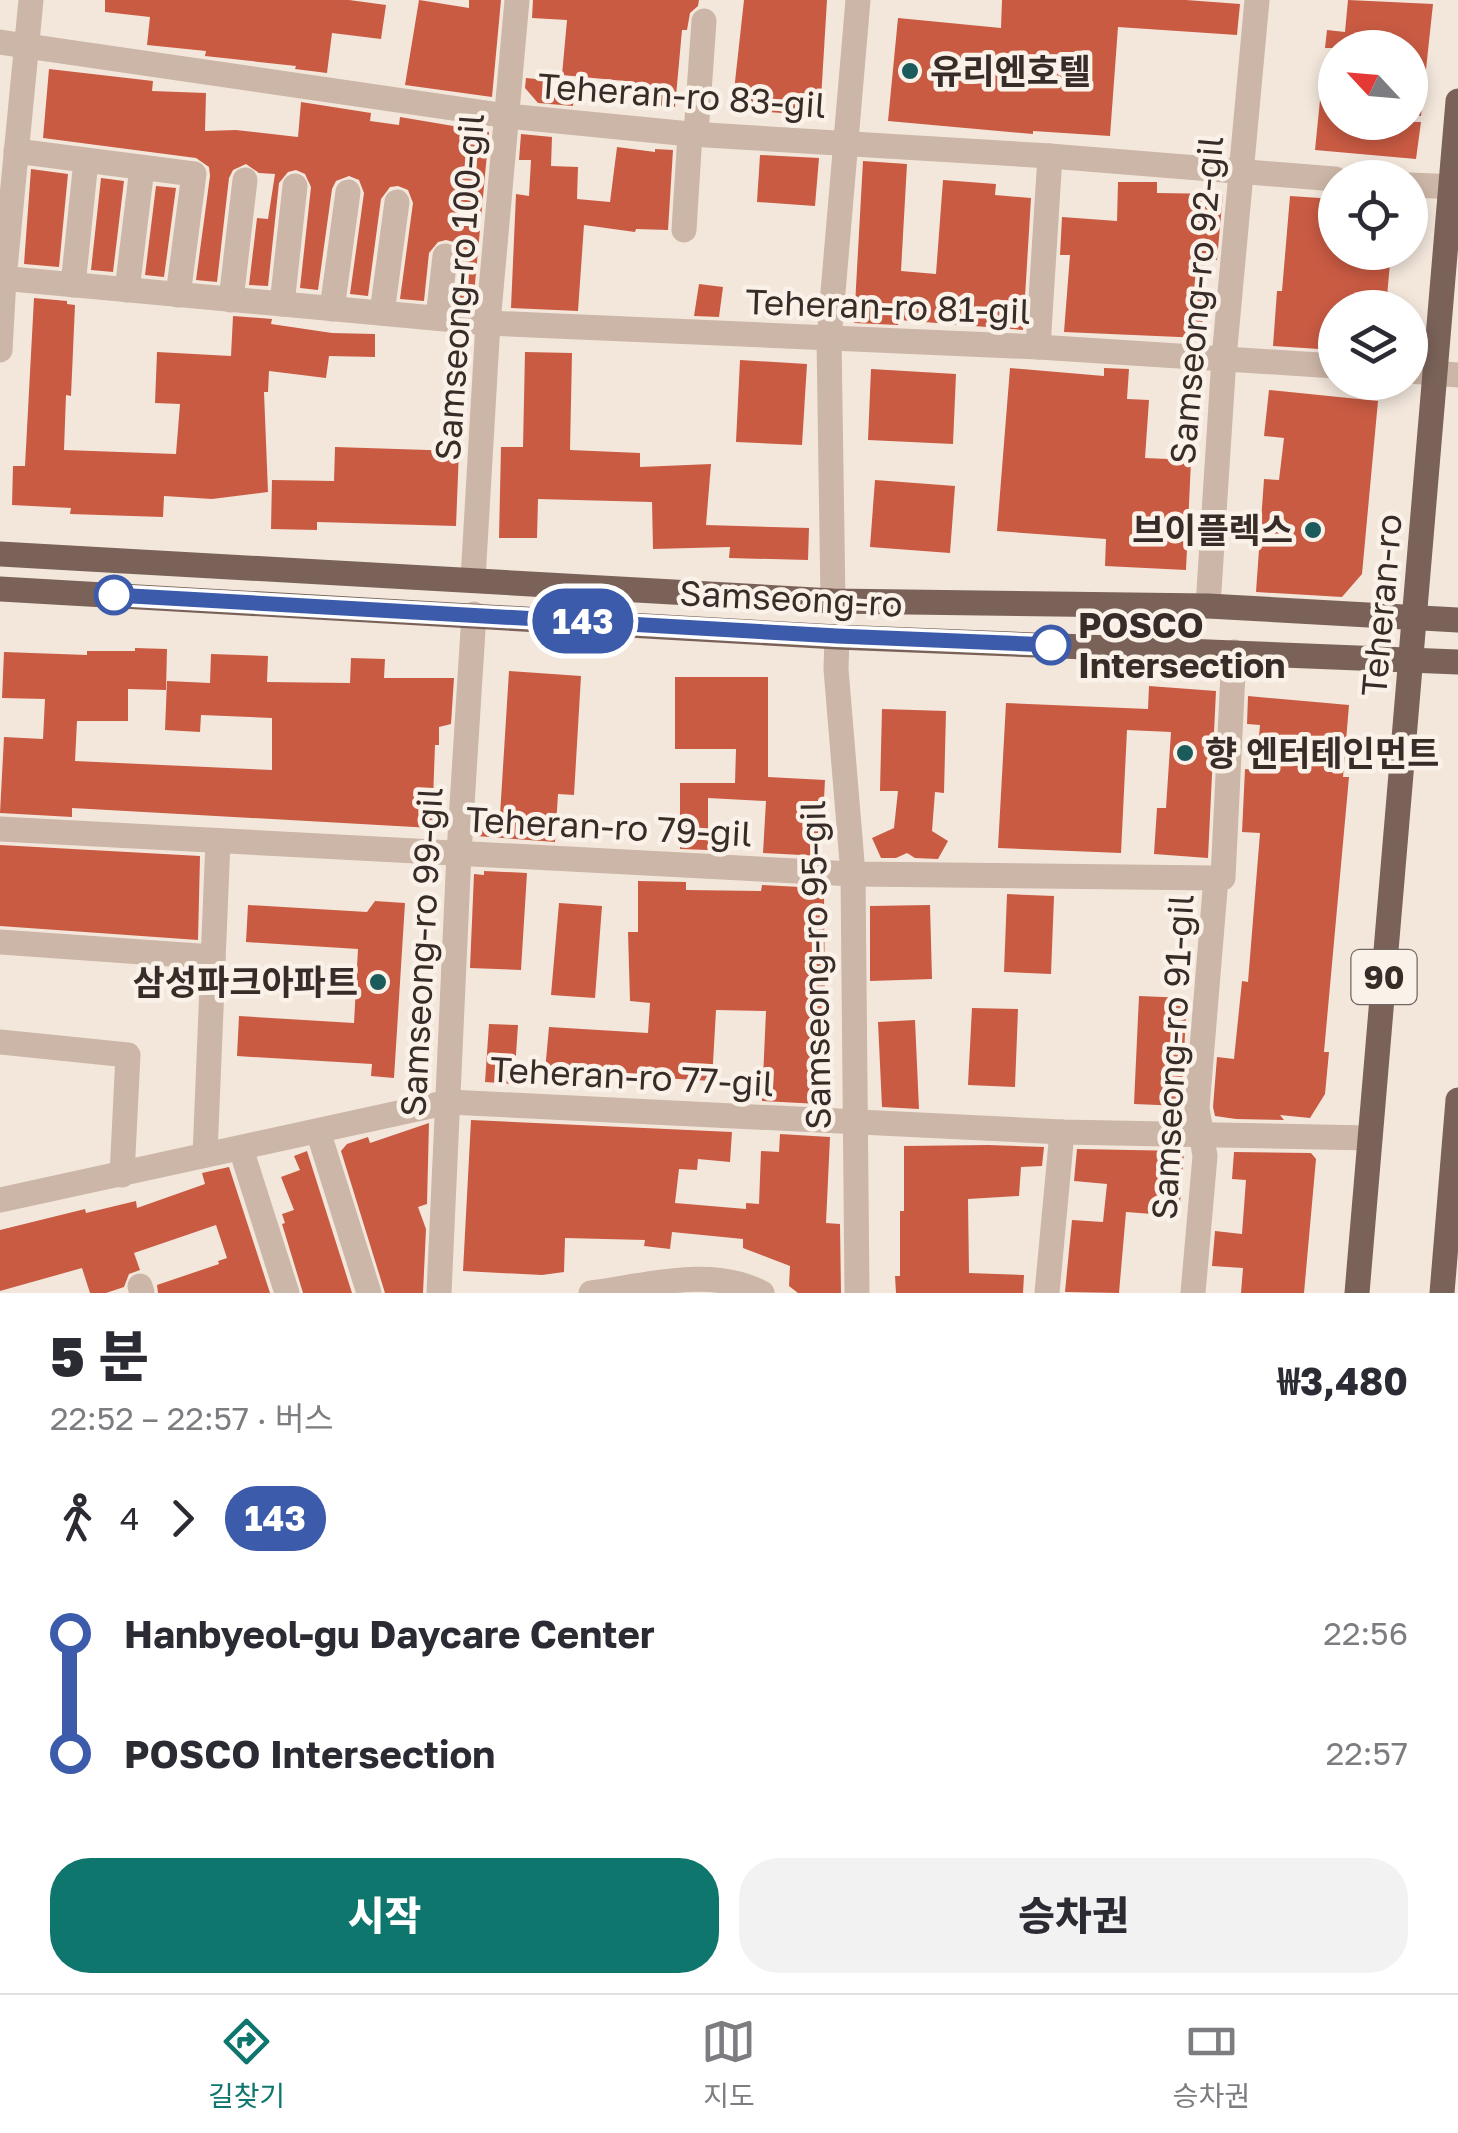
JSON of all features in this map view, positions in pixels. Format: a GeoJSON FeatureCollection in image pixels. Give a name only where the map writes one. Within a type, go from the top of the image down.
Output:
{"type":"FeatureCollection","features":[{"type":"Feature","properties":{"kind":"main road","name":"Teheran-ro"},"geometry":{"type":"LineString","coordinates":[[1357,1293],[1414,620],[1447,374],[1458,102]]}},
{"type":"Feature","properties":{"kind":"main road","name":"Samseong-ro"},"geometry":{"type":"LineString","coordinates":[[0,554],[832,601],[1208,606],[1458,620]]}},
{"type":"Feature","properties":{"kind":"main road","name":"Samseong-ro"},"geometry":{"type":"LineString","coordinates":[[0,589],[837,636],[1458,662]]}},
{"type":"Feature","properties":{"kind":"main road"},"geometry":{"type":"LineString","coordinates":[[1442,1293],[1458,1100]]}},
{"type":"Feature","properties":{"kind":"street"},"geometry":{"type":"LineString","coordinates":[[0,350],[2,278],[31,0]]}},
{"type":"Feature","properties":{"kind":"street","name":"Samseong-ro 100-gil"},"geometry":{"type":"LineString","coordinates":[[473,580],[488,323],[517,0]]}},
{"type":"Feature","properties":{"kind":"street"},"geometry":{"type":"LineString","coordinates":[[832,601],[829,338],[858,0]]}},
{"type":"Feature","properties":{"kind":"street","name":"Samseong-ro 92-gil"},"geometry":{"type":"LineString","coordinates":[[1208,606],[1224,358],[1257,0]]}},
{"type":"Feature","properties":{"kind":"street"},"geometry":{"type":"LineString","coordinates":[[684,230],[704,22]]}},
{"type":"Feature","properties":{"kind":"street","name":"Teheran-ro 83-gil"},"geometry":{"type":"LineString","coordinates":[[0,42],[507,116],[693,134],[1050,156],[1318,178]]}},
{"type":"Feature","properties":{"kind":"street"},"geometry":{"type":"LineString","coordinates":[[16,151],[194,174],[178,295]]}},
{"type":"Feature","properties":{"kind":"street"},"geometry":{"type":"LineString","coordinates":[[1038,347],[1050,156]]}},
{"type":"Feature","properties":{"kind":"street"},"geometry":{"type":"LineString","coordinates":[[73,285],[86,161]]}},
{"type":"Feature","properties":{"kind":"street"},"geometry":{"type":"LineString","coordinates":[[127,290],[142,168]]}},
{"type":"Feature","properties":{"kind":"street"},"geometry":{"type":"LineString","coordinates":[[231,300],[245,180]]}},
{"type":"Feature","properties":{"kind":"street"},"geometry":{"type":"LineString","coordinates":[[1428,185],[1455,186]]}},
{"type":"Feature","properties":{"kind":"street"},"geometry":{"type":"LineString","coordinates":[[282,304],[295,186]]}},
{"type":"Feature","properties":{"kind":"street"},"geometry":{"type":"LineString","coordinates":[[332,309],[348,192]]}},
{"type":"Feature","properties":{"kind":"street"},"geometry":{"type":"LineString","coordinates":[[382,313],[396,202]]}},
{"type":"Feature","properties":{"kind":"street"},"geometry":{"type":"LineString","coordinates":[[438,318],[445,256]]}},
{"type":"Feature","properties":{"kind":"street","name":"Teheran-ro 81-gil"},"geometry":{"type":"LineString","coordinates":[[2,278],[488,323],[1038,347],[1318,365]]}},
{"type":"Feature","properties":{"kind":"street","name":"Samseong-ro 99-gil"},"geometry":{"type":"LineString","coordinates":[[439,1293],[474,614]]}},
{"type":"Feature","properties":{"kind":"street","name":"Samseong-ro 95-gil"},"geometry":{"type":"LineString","coordinates":[[837,636],[836,669],[854,874],[857,1293]]}},
{"type":"Feature","properties":{"kind":"street","name":"Samseong-ro 91-gil"},"geometry":{"type":"LineString","coordinates":[[1193,1293],[1205,1156],[1197,1108],[1216,878],[1223,878],[1234,652]]}},
{"type":"Feature","properties":{"kind":"street","name":"Teheran-ro 79-gil"},"geometry":{"type":"LineString","coordinates":[[0,829],[854,874],[1216,878]]}},
{"type":"Feature","properties":{"kind":"street"},"geometry":{"type":"LineString","coordinates":[[205,1156],[218,841]]}},
{"type":"Feature","properties":{"kind":"street"},"geometry":{"type":"LineString","coordinates":[[0,942],[213,957]]}},
{"type":"Feature","properties":{"kind":"street"},"geometry":{"type":"LineString","coordinates":[[0,1042],[128,1055],[122,1174]]}},
{"type":"Feature","properties":{"kind":"street","name":"Teheran-ro 77-gil"},"geometry":{"type":"LineString","coordinates":[[0,1200],[449,1102],[1062,1132],[1370,1138]]}},
{"type":"Feature","properties":{"kind":"street"},"geometry":{"type":"LineString","coordinates":[[318,1131],[370,1293]]}},
{"type":"Feature","properties":{"kind":"street"},"geometry":{"type":"LineString","coordinates":[[1047,1293],[1062,1132]]}},
{"type":"Feature","properties":{"kind":"street"},"geometry":{"type":"LineString","coordinates":[[242,1149],[287,1293]]}},
{"type":"Feature","properties":{"kind":"street"},"geometry":{"type":"LineString","coordinates":[[590,1293],[709,1280],[742,1283],[762,1293]]}},
{"type":"Feature","properties":{"kind":"building"},"geometry":{"type":"Polygon","coordinates":[[[105,0],[349,0],[386,5],[381,39],[332,33],[327,73],[205,56],[206,51],[147,45],[150,17],[105,12],[105,0]]]}},
{"type":"Feature","properties":{"kind":"building"},"geometry":{"type":"Polygon","coordinates":[[[419,0],[469,8],[469,0],[501,0],[492,97],[405,85],[419,0]]]}},
{"type":"Feature","properties":{"kind":"building"},"geometry":{"type":"Polygon","coordinates":[[[533,0],[699,0],[690,13],[687,30],[682,30],[675,107],[633,103],[635,82],[562,75],[567,20],[532,18],[533,0]]]}},
{"type":"Feature","properties":{"kind":"building"},"geometry":{"type":"Polygon","coordinates":[[[744,0],[827,0],[820,116],[732,109],[744,0]]]}},
{"type":"Feature","properties":{"kind":"building"},"geometry":{"type":"Polygon","coordinates":[[[1002,0],[1186,0],[1240,4],[1237,35],[1118,27],[1110,136],[1033,134],[888,121],[898,18],[1001,28],[1002,0]]]}},
{"type":"Feature","properties":{"kind":"building"},"geometry":{"type":"Polygon","coordinates":[[[1348,0],[1433,4],[1428,51],[1428,30],[1345,30],[1348,0]]]}},
{"type":"Feature","properties":{"kind":"building"},"geometry":{"type":"Polygon","coordinates":[[[49,69],[153,81],[152,91],[206,93],[205,131],[298,137],[301,102],[371,113],[370,121],[399,125],[400,117],[489,132],[473,305],[456,304],[460,250],[454,242],[446,240],[438,242],[429,253],[424,301],[400,299],[413,203],[408,190],[398,186],[390,187],[381,199],[368,296],[350,294],[364,193],[359,180],[349,176],[336,181],[332,189],[318,290],[300,288],[311,187],[305,174],[296,170],[288,172],[279,183],[268,286],[249,285],[257,218],[268,219],[275,174],[259,173],[246,164],[233,170],[229,178],[217,282],[196,280],[209,167],[196,158],[43,138],[49,69]]]}},
{"type":"Feature","properties":{"kind":"building"},"geometry":{"type":"Polygon","coordinates":[[[526,78],[575,83],[573,106],[538,103],[525,88],[526,78]]]}},
{"type":"Feature","properties":{"kind":"building"},"geometry":{"type":"Polygon","coordinates":[[[1318,120],[1318,140],[1419,140],[1416,159],[1315,150],[1318,120]]]}},
{"type":"Feature","properties":{"kind":"building"},"geometry":{"type":"Polygon","coordinates":[[[521,134],[552,137],[551,166],[578,167],[577,199],[610,202],[617,147],[673,150],[668,230],[635,232],[584,225],[578,311],[511,308],[516,194],[529,196],[531,160],[519,160],[521,134]]]}},
{"type":"Feature","properties":{"kind":"building"},"geometry":{"type":"Polygon","coordinates":[[[760,155],[819,158],[815,206],[757,202],[760,155]]]}},
{"type":"Feature","properties":{"kind":"building"},"geometry":{"type":"Polygon","coordinates":[[[863,161],[907,164],[901,271],[936,274],[943,180],[996,184],[995,195],[1031,198],[1023,330],[899,320],[898,325],[854,323],[863,161]]]}},
{"type":"Feature","properties":{"kind":"building"},"geometry":{"type":"Polygon","coordinates":[[[31,169],[68,174],[59,267],[24,264],[31,169]]]}},
{"type":"Feature","properties":{"kind":"building"},"geometry":{"type":"Polygon","coordinates":[[[101,178],[124,181],[113,272],[91,270],[101,178]]]}},
{"type":"Feature","properties":{"kind":"building"},"geometry":{"type":"Polygon","coordinates":[[[1118,182],[1157,182],[1157,193],[1223,194],[1217,260],[1204,260],[1202,338],[1064,332],[1070,255],[1060,255],[1062,217],[1117,221],[1118,182]]]}},
{"type":"Feature","properties":{"kind":"building"},"geometry":{"type":"Polygon","coordinates":[[[156,186],[176,188],[164,277],[145,275],[156,186]]]}},
{"type":"Feature","properties":{"kind":"building"},"geometry":{"type":"Polygon","coordinates":[[[1290,196],[1318,198],[1318,270],[1389,270],[1388,290],[1318,290],[1318,349],[1273,346],[1277,291],[1282,291],[1290,196]]]}},
{"type":"Feature","properties":{"kind":"building"},"geometry":{"type":"Polygon","coordinates":[[[699,284],[723,287],[719,317],[694,316],[699,284]]]}},
{"type":"Feature","properties":{"kind":"building"},"geometry":{"type":"Polygon","coordinates":[[[34,298],[75,305],[64,450],[176,454],[180,404],[155,403],[157,352],[231,356],[233,316],[272,319],[271,324],[332,333],[375,334],[375,357],[329,356],[326,378],[269,371],[268,392],[264,392],[268,492],[212,499],[164,496],[163,517],[70,514],[71,508],[12,505],[13,466],[25,466],[34,298]]]}},
{"type":"Feature","properties":{"kind":"building"},"geometry":{"type":"Polygon","coordinates":[[[525,352],[572,353],[570,450],[640,453],[640,467],[711,464],[706,525],[809,528],[808,560],[729,558],[730,547],[653,549],[652,502],[538,499],[537,538],[499,538],[501,447],[523,447],[525,352]]]}},
{"type":"Feature","properties":{"kind":"building"},"geometry":{"type":"Polygon","coordinates":[[[740,360],[807,364],[802,445],[736,442],[740,360]]]}},
{"type":"Feature","properties":{"kind":"building"},"geometry":{"type":"Polygon","coordinates":[[[1010,368],[1104,376],[1104,368],[1129,369],[1127,399],[1149,400],[1145,458],[1191,460],[1186,570],[1105,566],[1106,539],[997,531],[1010,368]]]}},
{"type":"Feature","properties":{"kind":"building"},"geometry":{"type":"Polygon","coordinates":[[[871,369],[956,374],[953,444],[868,440],[871,369]]]}},
{"type":"Feature","properties":{"kind":"building"},"geometry":{"type":"Polygon","coordinates":[[[1269,390],[1318,395],[1318,400],[1378,401],[1362,574],[1342,597],[1256,592],[1264,479],[1279,480],[1284,438],[1264,436],[1269,390]]]}},
{"type":"Feature","properties":{"kind":"building"},"geometry":{"type":"Polygon","coordinates":[[[335,447],[459,451],[456,526],[317,522],[317,530],[271,529],[272,480],[334,481],[335,447]]]}},
{"type":"Feature","properties":{"kind":"building"},"geometry":{"type":"Polygon","coordinates":[[[875,480],[955,486],[950,553],[870,547],[875,480]]]}},
{"type":"Feature","properties":{"kind":"building"},"geometry":{"type":"Polygon","coordinates":[[[167,649],[166,690],[128,689],[128,721],[77,721],[75,761],[272,770],[272,718],[201,715],[200,732],[165,730],[167,681],[210,683],[211,654],[268,656],[267,682],[350,683],[351,658],[385,659],[384,678],[454,678],[451,724],[439,727],[439,745],[435,745],[432,828],[72,808],[72,817],[0,813],[4,737],[43,739],[45,699],[2,698],[4,652],[87,655],[87,651],[167,649]]]}},
{"type":"Feature","properties":{"kind":"building"},"geometry":{"type":"Polygon","coordinates":[[[509,671],[581,676],[574,795],[558,794],[555,842],[476,836],[478,815],[500,815],[509,671]]]}},
{"type":"Feature","properties":{"kind":"building"},"geometry":{"type":"Polygon","coordinates":[[[675,677],[768,677],[768,777],[825,780],[821,856],[763,853],[766,801],[708,798],[708,850],[680,849],[680,783],[735,783],[736,749],[675,749],[675,677]]]}},
{"type":"Feature","properties":{"kind":"building"},"geometry":{"type":"Polygon","coordinates":[[[1149,686],[1216,691],[1208,858],[1154,854],[1157,808],[1166,808],[1171,732],[1127,730],[1121,853],[998,848],[1006,703],[1148,709],[1149,686]]]}},
{"type":"Feature","properties":{"kind":"building"},"geometry":{"type":"Polygon","coordinates":[[[1248,696],[1349,705],[1343,777],[1349,777],[1324,1052],[1329,1052],[1325,1094],[1310,1118],[1280,1115],[1284,1120],[1236,1119],[1215,1116],[1213,1107],[1217,1057],[1234,1059],[1242,981],[1248,982],[1260,833],[1242,832],[1245,769],[1256,770],[1260,725],[1247,724],[1248,696]]]}},
{"type":"Feature","properties":{"kind":"building"},"geometry":{"type":"Polygon","coordinates":[[[882,709],[946,711],[944,793],[935,792],[932,831],[948,841],[938,859],[915,858],[907,853],[881,858],[872,838],[894,828],[898,791],[880,791],[882,709]]]}},
{"type":"Feature","properties":{"kind":"building"},"geometry":{"type":"Polygon","coordinates":[[[0,845],[200,856],[198,940],[0,926],[0,845]]]}},
{"type":"Feature","properties":{"kind":"building"},"geometry":{"type":"Polygon","coordinates":[[[484,871],[527,873],[521,970],[470,968],[474,874],[484,875],[484,871]]]}},
{"type":"Feature","properties":{"kind":"building"},"geometry":{"type":"Polygon","coordinates":[[[638,881],[686,882],[686,890],[761,891],[762,885],[820,888],[819,893],[824,893],[825,1006],[819,1104],[762,1101],[766,1011],[716,1010],[712,1081],[545,1071],[549,1027],[648,1033],[650,1003],[630,1001],[628,932],[638,932],[638,881]]]}},
{"type":"Feature","properties":{"kind":"building"},"geometry":{"type":"Polygon","coordinates":[[[1007,894],[1054,896],[1051,974],[1004,972],[1007,894]]]}},
{"type":"Feature","properties":{"kind":"building","name":"삼성파크아파트"},"geometry":{"type":"Polygon","coordinates":[[[375,901],[405,903],[394,1078],[371,1076],[372,1064],[237,1056],[239,1016],[354,1023],[358,949],[246,942],[248,905],[367,912],[375,901]]]}},
{"type":"Feature","properties":{"kind":"building"},"geometry":{"type":"Polygon","coordinates":[[[559,903],[602,906],[595,998],[551,995],[559,903]]]}},
{"type":"Feature","properties":{"kind":"building"},"geometry":{"type":"Polygon","coordinates":[[[930,905],[932,979],[870,981],[870,906],[930,905]]]}},
{"type":"Feature","properties":{"kind":"building"},"geometry":{"type":"Polygon","coordinates":[[[1139,996],[1187,998],[1181,1106],[1134,1104],[1139,996]]]}},
{"type":"Feature","properties":{"kind":"building"},"geometry":{"type":"Polygon","coordinates":[[[972,1008],[1018,1009],[1015,1087],[968,1085],[972,1008]]]}},
{"type":"Feature","properties":{"kind":"building"},"geometry":{"type":"Polygon","coordinates":[[[915,1020],[919,1109],[882,1107],[878,1022],[915,1020]]]}},
{"type":"Feature","properties":{"kind":"building"},"geometry":{"type":"Polygon","coordinates":[[[489,1024],[518,1025],[514,1084],[485,1082],[489,1024]]]}},
{"type":"Feature","properties":{"kind":"building"},"geometry":{"type":"Polygon","coordinates":[[[471,1120],[732,1132],[730,1162],[698,1159],[697,1170],[679,1169],[675,1203],[746,1209],[746,1203],[759,1204],[761,1151],[779,1152],[780,1134],[830,1137],[826,1223],[840,1224],[841,1293],[798,1293],[789,1286],[790,1266],[743,1248],[743,1239],[672,1232],[670,1249],[644,1246],[645,1240],[565,1238],[564,1272],[542,1275],[463,1271],[471,1120]]]}},
{"type":"Feature","properties":{"kind":"building"},"geometry":{"type":"Polygon","coordinates":[[[429,1123],[427,1204],[418,1207],[426,1229],[423,1293],[385,1293],[341,1151],[347,1144],[368,1137],[370,1143],[429,1123]]]}},
{"type":"Feature","properties":{"kind":"building"},"geometry":{"type":"Polygon","coordinates":[[[904,1146],[1044,1147],[1042,1166],[1021,1167],[1019,1196],[968,1199],[969,1273],[1024,1275],[1023,1293],[896,1293],[895,1276],[900,1276],[900,1211],[904,1211],[904,1146]]]}},
{"type":"Feature","properties":{"kind":"building"},"geometry":{"type":"Polygon","coordinates":[[[1077,1149],[1184,1151],[1179,1216],[1126,1212],[1119,1293],[1065,1292],[1072,1220],[1103,1222],[1107,1184],[1074,1181],[1077,1149]]]}},
{"type":"Feature","properties":{"kind":"building"},"geometry":{"type":"Polygon","coordinates":[[[307,1151],[352,1293],[303,1293],[282,1224],[282,1214],[294,1210],[281,1177],[300,1170],[294,1156],[307,1151]]]}},
{"type":"Feature","properties":{"kind":"building"},"geometry":{"type":"Polygon","coordinates":[[[1234,1152],[1311,1153],[1316,1159],[1304,1293],[1241,1293],[1243,1268],[1212,1266],[1215,1231],[1242,1234],[1246,1180],[1232,1179],[1234,1152]]]}},
{"type":"Feature","properties":{"kind":"building"},"geometry":{"type":"Polygon","coordinates":[[[229,1167],[270,1293],[158,1293],[157,1285],[227,1258],[216,1225],[134,1253],[140,1270],[129,1274],[124,1287],[106,1293],[90,1293],[82,1268],[0,1291],[0,1230],[85,1209],[86,1213],[136,1201],[137,1208],[205,1184],[202,1173],[229,1167]]]}},
{"type":"Feature","properties":{"kind":"bus line","name":"143"},"geometry":{"type":"LineString","coordinates":[[114,595],[1051,645]]}},
{"type":"Feature","properties":{"kind":"place","name":"유리엔호텔"},"geometry":{"type":"Point","coordinates":[910,71]}},
{"type":"Feature","properties":{"kind":"place","name":"브이플렉스"},"geometry":{"type":"Point","coordinates":[1313,530]}},
{"type":"Feature","properties":{"kind":"place","name":"POSCO Intersection"},"geometry":{"type":"Point","coordinates":[1051,645]}},
{"type":"Feature","properties":{"kind":"place","name":"향 엔터테인먼트"},"geometry":{"type":"Point","coordinates":[1185,753]}},
{"type":"Feature","properties":{"kind":"place","name":"삼성파크아파트"},"geometry":{"type":"Point","coordinates":[378,982]}}]}
